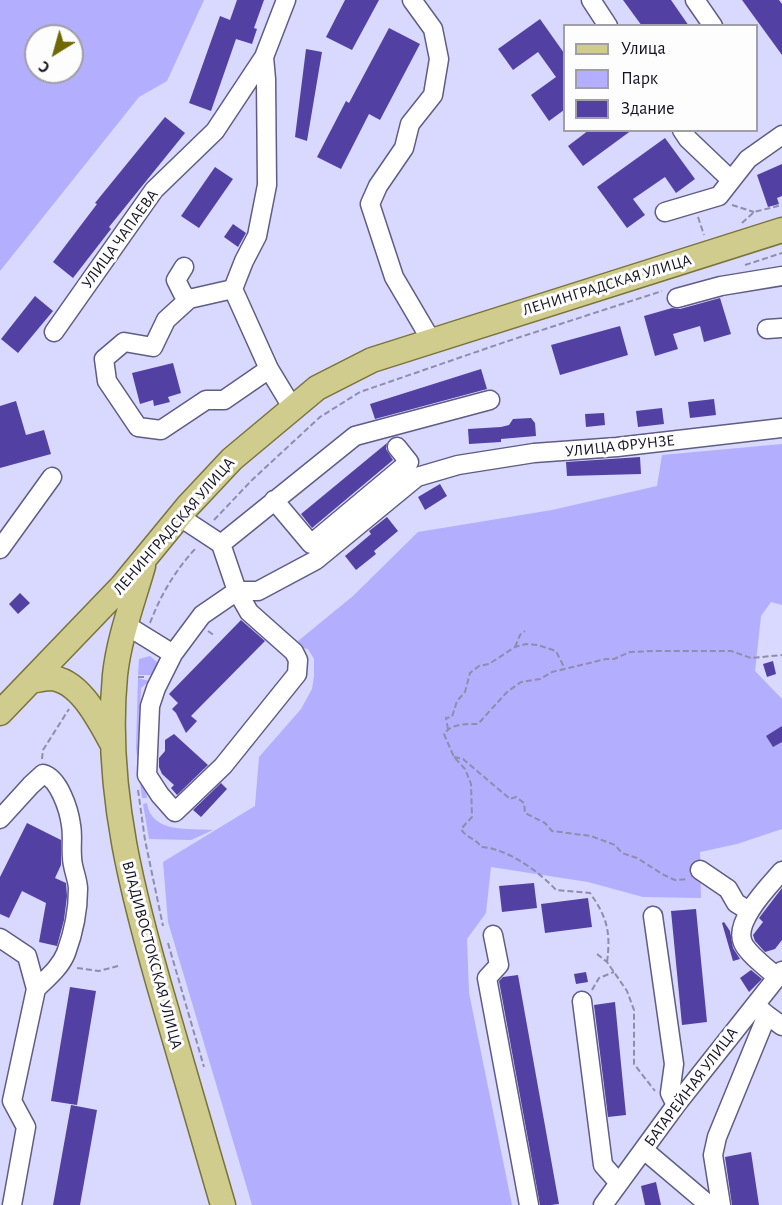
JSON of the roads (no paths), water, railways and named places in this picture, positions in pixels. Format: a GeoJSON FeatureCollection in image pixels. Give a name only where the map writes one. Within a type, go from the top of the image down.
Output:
{"type":"FeatureCollection","features":[{"type":"Feature","properties":{"kind":"main road","name":"ЛЕНИНГРАДСКАЯ УЛИЦА"},"geometry":{"type":"LineString","coordinates":[[0,713],[145,560],[232,459],[317,388],[372,360],[782,230]]}},
{"type":"Feature","properties":{"kind":"main road","name":"ВЛАДИВОСТОКСКАЯ УЛИЦА"},"geometry":{"type":"LineString","coordinates":[[145,560],[135,631],[120,650],[115,674],[114,783],[123,845],[142,928],[223,1205]]}},
{"type":"Feature","properties":{"kind":"main road"},"geometry":{"type":"LineString","coordinates":[[85,624],[101,621],[110,624],[118,637],[120,650]]}},
{"type":"Feature","properties":{"kind":"main road"},"geometry":{"type":"LineString","coordinates":[[31,681],[48,678],[67,683],[87,701],[113,745]]}},
{"type":"Feature","properties":{"kind":"street","name":"УЛИЦА ЧАПАЕВА"},"geometry":{"type":"LineString","coordinates":[[54,332],[154,190],[215,131],[264,57],[286,0]]}},
{"type":"Feature","properties":{"kind":"street"},"geometry":{"type":"LineString","coordinates":[[412,0],[434,29],[439,59],[433,95],[410,124],[404,148],[378,186],[370,204],[394,277],[431,340]]}},
{"type":"Feature","properties":{"kind":"street"},"geometry":{"type":"LineString","coordinates":[[591,0],[607,24]]}},
{"type":"Feature","properties":{"kind":"street"},"geometry":{"type":"LineString","coordinates":[[695,0],[712,24]]}},
{"type":"Feature","properties":{"kind":"street"},"geometry":{"type":"LineString","coordinates":[[264,57],[267,185],[258,236],[244,261],[233,289],[269,369],[292,407]]}},
{"type":"Feature","properties":{"kind":"street"},"geometry":{"type":"LineString","coordinates":[[683,132],[688,140],[731,180]]}},
{"type":"Feature","properties":{"kind":"street"},"geometry":{"type":"LineString","coordinates":[[665,212],[719,195],[748,159],[782,135]]}},
{"type":"Feature","properties":{"kind":"street"},"geometry":{"type":"LineString","coordinates":[[184,267],[176,280],[183,294],[189,299]]}},
{"type":"Feature","properties":{"kind":"street"},"geometry":{"type":"LineString","coordinates":[[672,294],[782,276]]}},
{"type":"Feature","properties":{"kind":"street"},"geometry":{"type":"LineString","coordinates":[[233,289],[189,299],[166,320],[153,347],[124,342],[104,359],[107,381],[138,427],[161,429],[206,400],[224,400],[269,369]]}},
{"type":"Feature","properties":{"kind":"street"},"geometry":{"type":"LineString","coordinates":[[221,544],[355,436],[490,400]]}},
{"type":"Feature","properties":{"kind":"street","name":"УЛИЦА ФРУНЗЕ"},"geometry":{"type":"LineString","coordinates":[[237,591],[258,591],[316,560],[417,477],[458,465],[534,453],[616,447],[782,428]]}},
{"type":"Feature","properties":{"kind":"street"},"geometry":{"type":"LineString","coordinates":[[274,500],[311,544],[409,462],[397,447]]}},
{"type":"Feature","properties":{"kind":"street"},"geometry":{"type":"LineString","coordinates":[[0,549],[52,477]]}},
{"type":"Feature","properties":{"kind":"street"},"geometry":{"type":"LineString","coordinates":[[180,517],[221,544],[237,591],[249,612],[294,652],[298,660],[297,674],[223,766],[175,812],[147,775],[150,706],[173,654],[202,615],[237,591]]}},
{"type":"Feature","properties":{"kind":"street"},"geometry":{"type":"LineString","coordinates":[[135,631],[173,654]]}},
{"type":"Feature","properties":{"kind":"street"},"geometry":{"type":"LineString","coordinates":[[0,819],[39,777],[45,774],[54,781],[71,823],[72,856],[78,887],[74,925],[60,965],[36,989]]}},
{"type":"Feature","properties":{"kind":"street"},"geometry":{"type":"LineString","coordinates":[[700,870],[728,889],[736,903],[749,912]]}},
{"type":"Feature","properties":{"kind":"street"},"geometry":{"type":"LineString","coordinates":[[779,974],[744,944],[741,932],[749,912],[782,871]]}},
{"type":"Feature","properties":{"kind":"street"},"geometry":{"type":"LineString","coordinates":[[653,916],[674,1064],[673,1099]]}},
{"type":"Feature","properties":{"kind":"street"},"geometry":{"type":"LineString","coordinates":[[493,935],[499,965],[487,978],[530,1205]]}},
{"type":"Feature","properties":{"kind":"street"},"geometry":{"type":"LineString","coordinates":[[0,938],[27,956],[36,989],[12,1101],[26,1127],[12,1205]]}},
{"type":"Feature","properties":{"kind":"street","name":"БАТАРЕЙНАЯ УЛИЦА"},"geometry":{"type":"LineString","coordinates":[[603,1205],[644,1150],[673,1099],[761,1010],[779,974]]}},
{"type":"Feature","properties":{"kind":"street"},"geometry":{"type":"LineString","coordinates":[[582,1000],[603,1165],[619,1183]]}},
{"type":"Feature","properties":{"kind":"street"},"geometry":{"type":"LineString","coordinates":[[721,1205],[712,1155],[761,1010],[782,1026]]}},
{"type":"Feature","properties":{"kind":"street"},"geometry":{"type":"LineString","coordinates":[[644,1150],[709,1205]]}}]}
